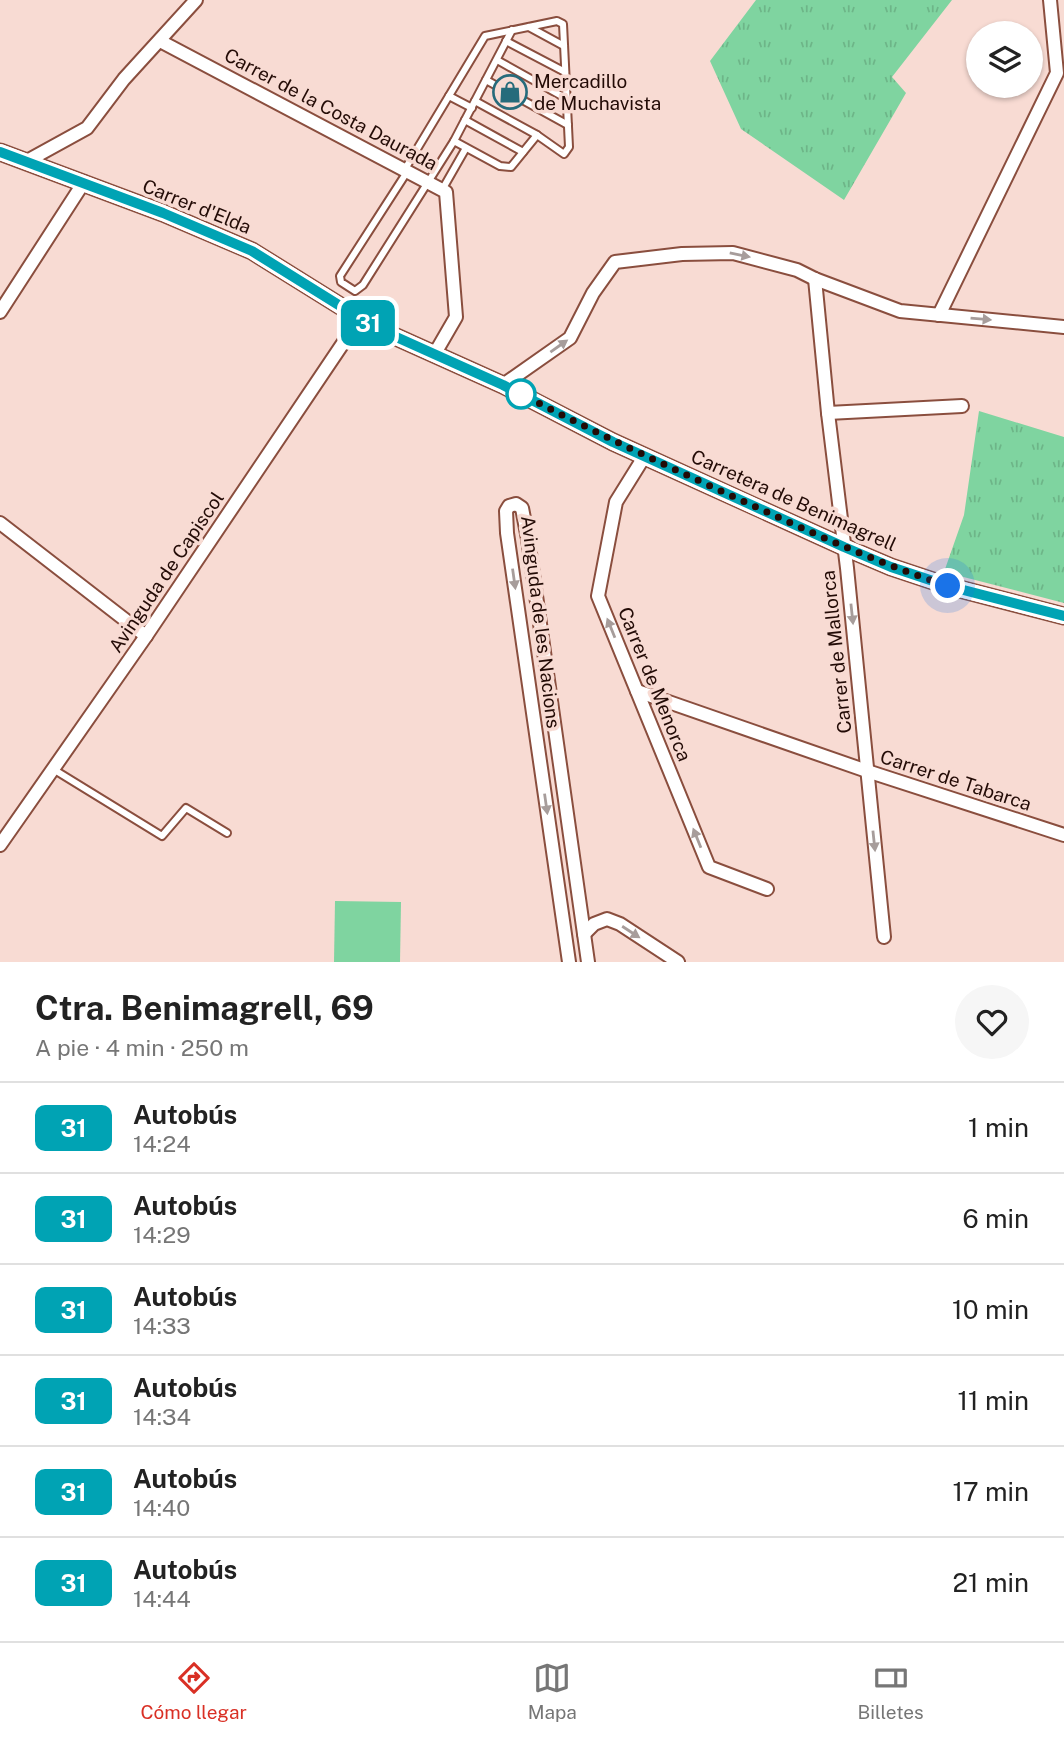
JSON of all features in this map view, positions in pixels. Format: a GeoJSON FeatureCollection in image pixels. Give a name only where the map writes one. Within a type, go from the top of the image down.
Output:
{"type":"FeatureCollection","features":[{"type":"Feature","properties":{"kind":"street"},"geometry":{"type":"LineString","coordinates":[[27,161],[87,128],[124,79],[196,0]]}},
{"type":"Feature","properties":{"kind":"street"},"geometry":{"type":"LineString","coordinates":[[939,315],[1058,84],[1050,0]]}},
{"type":"Feature","properties":{"kind":"street","name":"Carrer de la Costa Daurada"},"geometry":{"type":"LineString","coordinates":[[160,41],[446,192],[456,317],[435,355]]}},
{"type":"Feature","properties":{"kind":"street","name":"Carrer d'Elda"},"geometry":{"type":"LineString","coordinates":[[0,152],[252,251],[374,327],[519,393]]}},
{"type":"Feature","properties":{"kind":"street"},"geometry":{"type":"LineString","coordinates":[[0,312],[84,183]]}},
{"type":"Feature","properties":{"kind":"street"},"geometry":{"type":"LineString","coordinates":[[503,385],[570,338],[593,293],[615,262],[682,254],[733,253],[797,270],[900,312],[1064,327]]}},
{"type":"Feature","properties":{"kind":"street","name":"Carrer de Mallorca"},"geometry":{"type":"LineString","coordinates":[[815,279],[884,937]]}},
{"type":"Feature","properties":{"kind":"street","name":"Avinguda de Capiscol"},"geometry":{"type":"LineString","coordinates":[[0,845],[146,636],[360,318]]}},
{"type":"Feature","properties":{"kind":"street","name":"Carretera de Benimagrell"},"geometry":{"type":"LineString","coordinates":[[519,393],[644,457],[891,567],[948,586],[1064,616]]}},
{"type":"Feature","properties":{"kind":"street"},"geometry":{"type":"LineString","coordinates":[[828,413],[962,406]]}},
{"type":"Feature","properties":{"kind":"street","name":"Carrer de Menorca"},"geometry":{"type":"LineString","coordinates":[[644,457],[616,502],[598,596],[709,867],[766,889]]}},
{"type":"Feature","properties":{"kind":"street","name":"Avinguda de les Nacions"},"geometry":{"type":"LineString","coordinates":[[569,962],[507,533],[506,511],[509,506],[516,504],[522,508],[528,539],[589,962]]}},
{"type":"Feature","properties":{"kind":"street"},"geometry":{"type":"LineString","coordinates":[[0,523],[146,636]]}},
{"type":"Feature","properties":{"kind":"street","name":"Carrer de Tabarca"},"geometry":{"type":"LineString","coordinates":[[637,691],[867,771],[1064,835]]}},
{"type":"Feature","properties":{"kind":"street"},"geometry":{"type":"LineString","coordinates":[[584,934],[594,924],[607,919],[620,924],[678,962]]}},
{"type":"Feature","properties":{"kind":"lane"},"geometry":{"type":"LineString","coordinates":[[449,96],[474,104],[537,135],[564,154],[569,147],[563,24],[557,21],[512,30],[485,36],[449,96],[405,172],[341,276],[341,282],[355,291],[363,285],[429,183],[454,141],[474,104],[506,40],[512,30]]}},
{"type":"Feature","properties":{"kind":"lane"},"geometry":{"type":"LineString","coordinates":[[529,27],[564,46]]}},
{"type":"Feature","properties":{"kind":"lane"},"geometry":{"type":"LineString","coordinates":[[506,40],[565,72]]}},
{"type":"Feature","properties":{"kind":"lane"},"geometry":{"type":"LineString","coordinates":[[496,60],[566,99]]}},
{"type":"Feature","properties":{"kind":"lane"},"geometry":{"type":"LineString","coordinates":[[486,80],[568,125]]}},
{"type":"Feature","properties":{"kind":"lane"},"geometry":{"type":"LineString","coordinates":[[465,120],[523,152]]}},
{"type":"Feature","properties":{"kind":"lane"},"geometry":{"type":"LineString","coordinates":[[454,141],[500,166],[511,167],[537,135]]}},
{"type":"Feature","properties":{"kind":"lane"},"geometry":{"type":"LineString","coordinates":[[442,190],[466,148]]}},
{"type":"Feature","properties":{"kind":"lane"},"geometry":{"type":"LineString","coordinates":[[53,769],[162,836],[186,808],[227,833]]}},
{"type":"Feature","properties":{"kind":"green space"},"geometry":{"type":"Polygon","coordinates":[[[756,0],[952,0],[892,77],[906,93],[844,200],[741,129],[710,61],[756,0]]]}},
{"type":"Feature","properties":{"kind":"green space"},"geometry":{"type":"Polygon","coordinates":[[[979,411],[1064,437],[1064,603],[944,572],[964,515],[979,411]]]}},
{"type":"Feature","properties":{"kind":"green space"},"geometry":{"type":"Polygon","coordinates":[[[335,901],[401,902],[400,962],[334,962],[335,901]]]}},
{"type":"Feature","properties":{"kind":"bus line","name":"31"},"geometry":{"type":"LineString","coordinates":[[0,152],[163,213],[252,251],[374,327],[503,385],[613,442],[844,547],[891,567],[948,586],[1064,616]]}},
{"type":"Feature","properties":{"kind":"place","name":"Mercadillo de Muchavista"},"geometry":{"type":"Point","coordinates":[510,92]}},
{"type":"Feature","properties":{"kind":"route"},"geometry":{"type":"LineString","coordinates":[[521,394],[519,393],[613,442],[844,547],[891,567],[948,586]]}}]}
